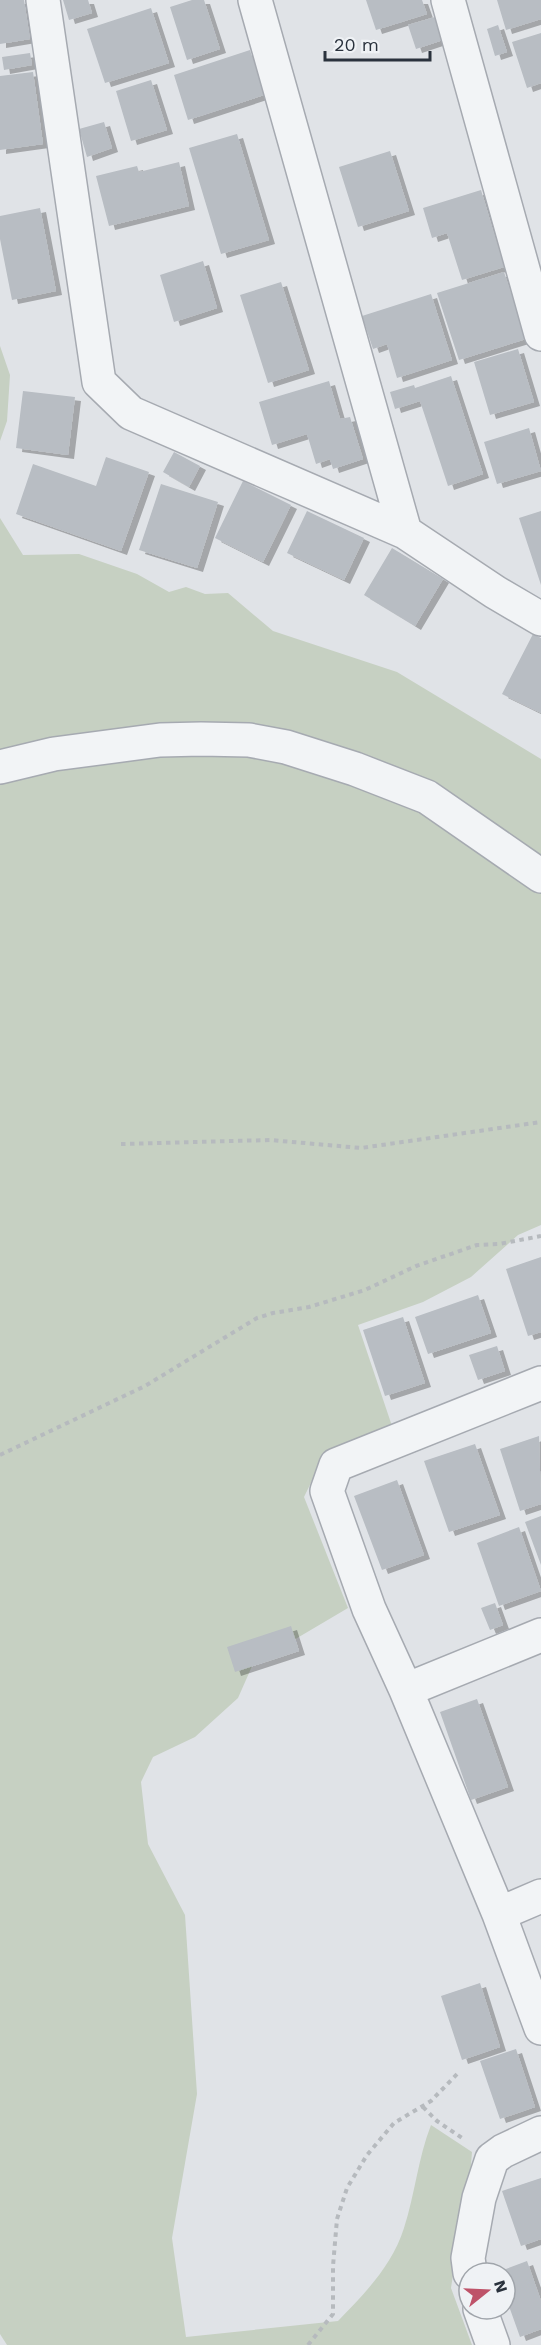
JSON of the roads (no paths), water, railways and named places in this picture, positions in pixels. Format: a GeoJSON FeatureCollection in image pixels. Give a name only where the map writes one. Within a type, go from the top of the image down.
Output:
{"type":"FeatureCollection","features":[{"type":"Feature","properties":{"kind":"street"},"geometry":{"type":"LineString","coordinates":[[43,0],[99,382],[131,413],[405,532],[495,592],[541,619]]}},
{"type":"Feature","properties":{"kind":"street"},"geometry":{"type":"LineString","coordinates":[[255,0],[405,532]]}},
{"type":"Feature","properties":{"kind":"street"},"geometry":{"type":"LineString","coordinates":[[448,0],[541,334]]}},
{"type":"Feature","properties":{"kind":"street"},"geometry":{"type":"LineString","coordinates":[[0,767],[54,754],[159,740],[201,738],[249,740],[286,747],[356,769],[427,797],[541,876]]}},
{"type":"Feature","properties":{"kind":"street"},"geometry":{"type":"LineString","coordinates":[[541,1383],[336,1466],[327,1491],[369,1609],[406,1690],[499,1914],[541,2028]]}},
{"type":"Feature","properties":{"kind":"street"},"geometry":{"type":"LineString","coordinates":[[406,1690],[541,1635]]}},
{"type":"Feature","properties":{"kind":"street"},"geometry":{"type":"LineString","coordinates":[[499,1914],[541,1896]]}},
{"type":"Feature","properties":{"kind":"street"},"geometry":{"type":"LineString","coordinates":[[468,2261],[479,2198],[492,2159],[503,2151],[541,2133]]}},
{"type":"Feature","properties":{"kind":"street"},"geometry":{"type":"LineString","coordinates":[[484,2321],[493,2345]]}}]}
